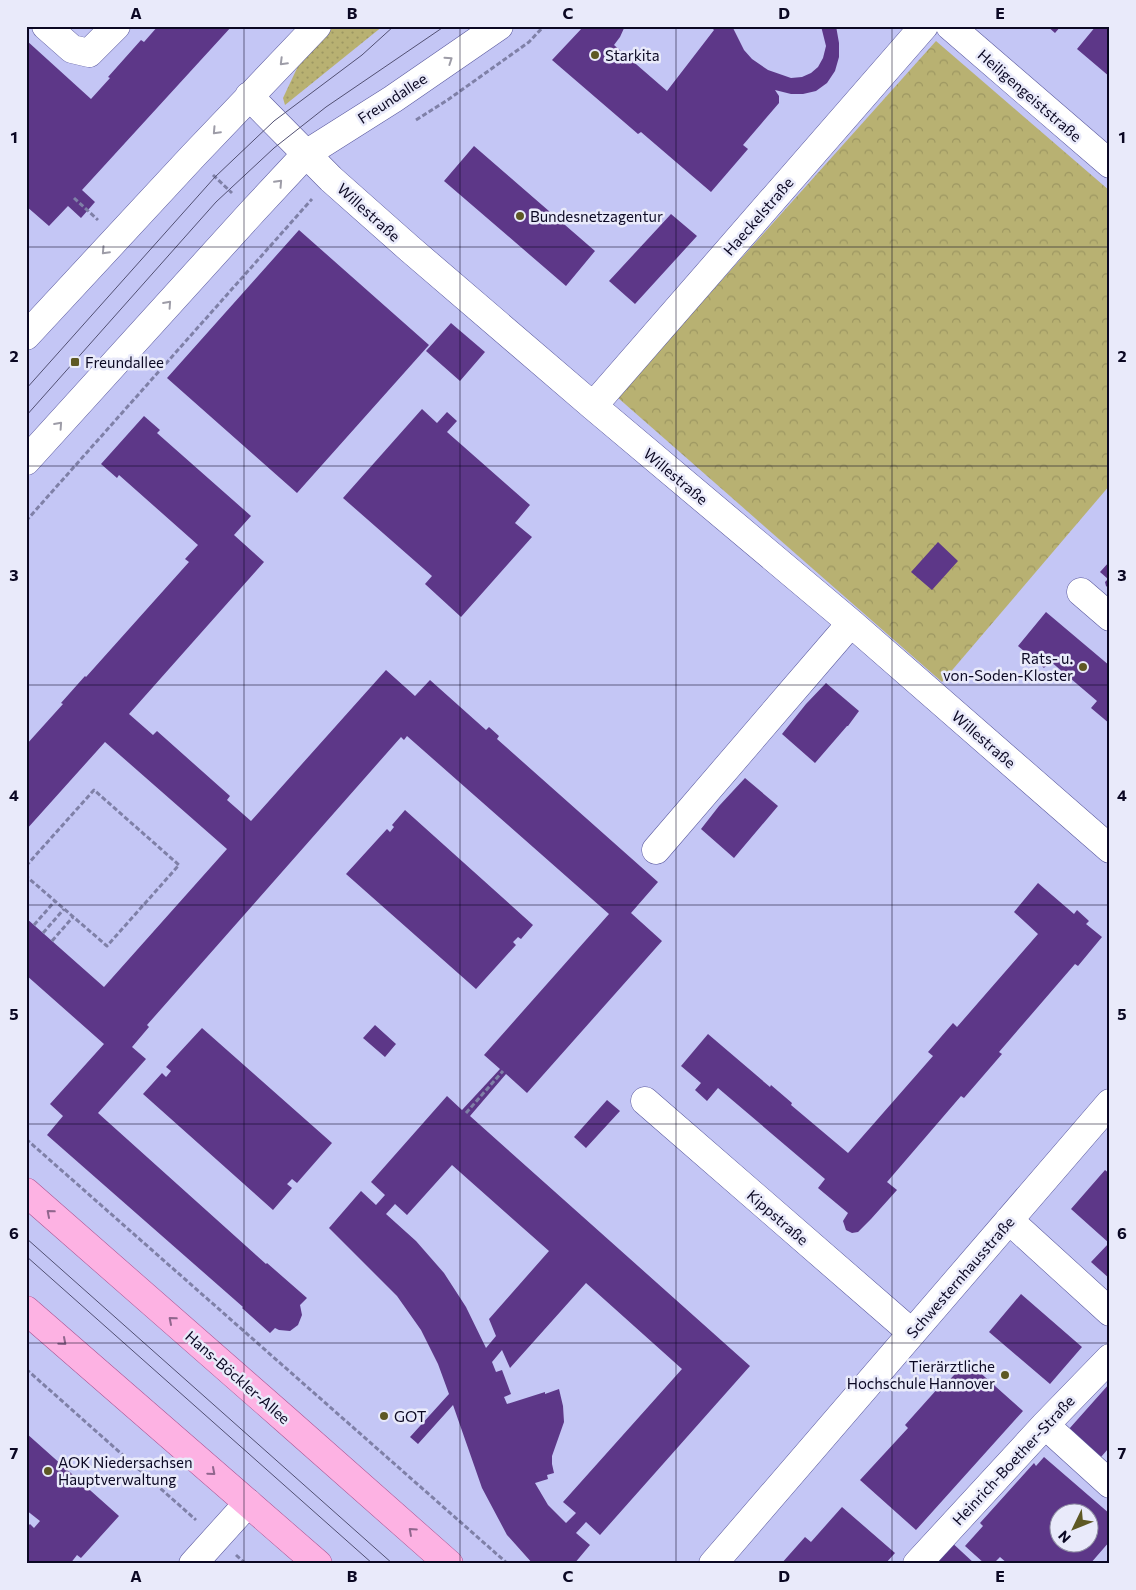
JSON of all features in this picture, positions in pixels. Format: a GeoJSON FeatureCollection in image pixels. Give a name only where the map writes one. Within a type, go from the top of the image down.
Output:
{"type":"FeatureCollection","features":[{"type":"Feature","properties":{"kind":"main road","name":"Hans-Böckler-Allee"},"geometry":{"type":"LineString","coordinates":[[26,1192],[449,1564]]}},
{"type":"Feature","properties":{"kind":"main road"},"geometry":{"type":"LineString","coordinates":[[26,1310],[318,1564]]}},
{"type":"Feature","properties":{"kind":"street"},"geometry":{"type":"LineString","coordinates":[[46,26],[72,49],[89,53],[116,26]]}},
{"type":"Feature","properties":{"kind":"street"},"geometry":{"type":"LineString","coordinates":[[26,336],[249,96],[296,50],[316,26]]}},
{"type":"Feature","properties":{"kind":"street","name":"Freundallee"},"geometry":{"type":"LineString","coordinates":[[26,461],[306,154],[393,99],[499,26]]}},
{"type":"Feature","properties":{"kind":"street","name":"Haeckelstraße"},"geometry":{"type":"LineString","coordinates":[[592,406],[924,26]]}},
{"type":"Feature","properties":{"kind":"street","name":"Heiligengeiststraße"},"geometry":{"type":"LineString","coordinates":[[950,26],[1110,164]]}},
{"type":"Feature","properties":{"kind":"street","name":"Willestraße"},"geometry":{"type":"LineString","coordinates":[[249,96],[331,179],[410,249],[592,406],[851,623],[1110,849]]}},
{"type":"Feature","properties":{"kind":"street"},"geometry":{"type":"LineString","coordinates":[[1081,592],[1110,616]]}},
{"type":"Feature","properties":{"kind":"street"},"geometry":{"type":"LineString","coordinates":[[656,850],[851,623]]}},
{"type":"Feature","properties":{"kind":"street","name":"Kippstraße"},"geometry":{"type":"LineString","coordinates":[[645,1101],[912,1333]]}},
{"type":"Feature","properties":{"kind":"street","name":"Schwesternhausstraße"},"geometry":{"type":"LineString","coordinates":[[713,1564],[1110,1103]]}},
{"type":"Feature","properties":{"kind":"street"},"geometry":{"type":"LineString","coordinates":[[1008,1220],[1110,1312]]}},
{"type":"Feature","properties":{"kind":"street","name":"Heinrich-Boether-Straße"},"geometry":{"type":"LineString","coordinates":[[917,1564],[1045,1425],[1110,1358]]}},
{"type":"Feature","properties":{"kind":"street"},"geometry":{"type":"LineString","coordinates":[[1045,1425],[1110,1484]]}},
{"type":"Feature","properties":{"kind":"street"},"geometry":{"type":"LineString","coordinates":[[193,1564],[248,1503]]}},
{"type":"Feature","properties":{"kind":"path"},"geometry":{"type":"LineString","coordinates":[[26,521],[331,179]]}},
{"type":"Feature","properties":{"kind":"path"},"geometry":{"type":"LineString","coordinates":[[74,198],[104,225]]}},
{"type":"Feature","properties":{"kind":"path"},"geometry":{"type":"LineString","coordinates":[[26,866],[94,790],[179,864],[106,946],[26,876]]}},
{"type":"Feature","properties":{"kind":"path"},"geometry":{"type":"LineString","coordinates":[[34,925],[55,901]]}},
{"type":"Feature","properties":{"kind":"path"},"geometry":{"type":"LineString","coordinates":[[43,933],[64,909]]}},
{"type":"Feature","properties":{"kind":"path"},"geometry":{"type":"LineString","coordinates":[[52,941],[73,917]]}},
{"type":"Feature","properties":{"kind":"path"},"geometry":{"type":"LineString","coordinates":[[466,1113],[503,1071]]}},
{"type":"Feature","properties":{"kind":"path"},"geometry":{"type":"LineString","coordinates":[[26,1139],[508,1564]]}},
{"type":"Feature","properties":{"kind":"path"},"geometry":{"type":"LineString","coordinates":[[26,1369],[246,1564]]}},
{"type":"Feature","properties":{"kind":"green space"},"geometry":{"type":"Polygon","coordinates":[[[331,26],[383,26],[285,105],[283,98],[299,64],[331,26]]]}},
{"type":"Feature","properties":{"kind":"green space"},"geometry":{"type":"Polygon","coordinates":[[[936,41],[1110,191],[1110,485],[942,682],[617,397],[936,41]]]}},
{"type":"Feature","properties":{"kind":"building"},"geometry":{"type":"Polygon","coordinates":[[[158,26],[232,26],[82,190],[95,202],[81,218],[68,206],[49,226],[26,206],[26,40],[91,99],[141,40],[144,42],[158,26]]]}},
{"type":"Feature","properties":{"kind":"building"},"geometry":{"type":"Polygon","coordinates":[[[584,26],[625,26],[614,45],[667,91],[714,30],[710,26],[732,26],[744,50],[752,59],[768,70],[791,78],[802,77],[818,67],[826,46],[821,26],[836,26],[839,57],[835,71],[827,83],[816,91],[791,94],[775,90],[779,96],[779,103],[743,145],[748,149],[711,192],[641,132],[638,134],[552,60],[584,26]]]}},
{"type":"Feature","properties":{"kind":"building"},"geometry":{"type":"Polygon","coordinates":[[[1047,26],[1061,26],[1055,33],[1047,26]]]}},
{"type":"Feature","properties":{"kind":"building"},"geometry":{"type":"Polygon","coordinates":[[[1096,26],[1110,26],[1110,77],[1077,49],[1096,26]]]}},
{"type":"Feature","properties":{"kind":"building","name":"Bundesnetzagentur"},"geometry":{"type":"Polygon","coordinates":[[[474,146],[595,251],[566,286],[444,181],[474,146]]]}},
{"type":"Feature","properties":{"kind":"building"},"geometry":{"type":"Polygon","coordinates":[[[671,214],[697,236],[635,304],[609,281],[671,214]]]}},
{"type":"Feature","properties":{"kind":"building"},"geometry":{"type":"Polygon","coordinates":[[[299,230],[429,345],[297,493],[167,378],[299,230]]]}},
{"type":"Feature","properties":{"kind":"building"},"geometry":{"type":"Polygon","coordinates":[[[451,323],[485,352],[460,381],[426,351],[451,323]]]}},
{"type":"Feature","properties":{"kind":"building"},"geometry":{"type":"Polygon","coordinates":[[[422,409],[437,423],[447,412],[457,421],[447,432],[530,505],[515,523],[532,537],[461,617],[425,584],[432,576],[343,498],[422,409]]]}},
{"type":"Feature","properties":{"kind":"building"},"geometry":{"type":"Polygon","coordinates":[[[144,416],[160,430],[157,433],[251,516],[234,535],[264,562],[129,714],[153,735],[157,731],[230,796],[227,800],[251,821],[386,670],[415,696],[430,680],[486,730],[489,727],[499,736],[497,739],[658,882],[631,913],[662,941],[527,1093],[506,1074],[470,1116],[750,1366],[600,1535],[586,1522],[576,1533],[590,1545],[574,1564],[533,1564],[507,1535],[482,1488],[453,1405],[418,1444],[410,1437],[449,1394],[438,1364],[421,1330],[397,1296],[329,1228],[361,1191],[376,1205],[385,1195],[371,1182],[447,1096],[462,1110],[500,1069],[484,1055],[609,914],[407,736],[404,740],[401,737],[147,1025],[149,1027],[132,1047],[146,1059],[98,1113],[266,1264],[307,1298],[300,1305],[302,1315],[298,1325],[290,1331],[275,1328],[270,1333],[243,1307],[47,1135],[63,1116],[50,1104],[104,1044],[26,975],[26,918],[104,987],[227,849],[105,742],[26,830],[26,745],[85,676],[189,562],[185,559],[198,545],[119,475],[117,478],[101,464],[144,416]],[[452,1165],[407,1215],[395,1204],[386,1214],[416,1241],[444,1273],[466,1307],[486,1348],[496,1336],[489,1319],[549,1251],[452,1165]],[[586,1283],[510,1368],[502,1350],[492,1362],[496,1372],[502,1370],[511,1394],[504,1397],[507,1404],[559,1389],[564,1422],[552,1456],[554,1473],[547,1475],[548,1479],[535,1483],[548,1505],[566,1523],[576,1513],[563,1502],[682,1369],[586,1283]]]}},
{"type":"Feature","properties":{"kind":"building"},"geometry":{"type":"Polygon","coordinates":[[[938,542],[958,561],[932,590],[911,572],[938,542]]]}},
{"type":"Feature","properties":{"kind":"building"},"geometry":{"type":"Polygon","coordinates":[[[1110,561],[1110,589],[1106,586],[1105,582],[1108,579],[1100,572],[1110,561]]]}},
{"type":"Feature","properties":{"kind":"building","name":"Rats- u. von-Soden-Kloster"},"geometry":{"type":"Polygon","coordinates":[[[1046,612],[1110,666],[1110,724],[1091,708],[1097,701],[1050,661],[1044,668],[1018,646],[1046,612]]]}},
{"type":"Feature","properties":{"kind":"building"},"geometry":{"type":"Polygon","coordinates":[[[826,683],[859,711],[815,763],[782,734],[826,683]]]}},
{"type":"Feature","properties":{"kind":"building"},"geometry":{"type":"Polygon","coordinates":[[[745,778],[778,806],[734,858],[701,829],[745,778]]]}},
{"type":"Feature","properties":{"kind":"building"},"geometry":{"type":"Polygon","coordinates":[[[405,810],[533,925],[521,939],[518,937],[513,942],[516,945],[476,989],[346,874],[387,829],[390,832],[394,827],[392,825],[405,810]]]}},
{"type":"Feature","properties":{"kind":"building"},"geometry":{"type":"Polygon","coordinates":[[[1038,883],[1074,914],[1077,910],[1089,921],[1086,924],[1102,937],[1078,966],[1075,964],[999,1052],[1002,1054],[964,1098],[961,1096],[887,1182],[897,1190],[858,1232],[852,1233],[846,1230],[843,1221],[848,1213],[818,1188],[825,1179],[718,1088],[707,1101],[695,1090],[701,1083],[681,1066],[708,1034],[770,1087],[771,1085],[792,1103],[791,1105],[848,1153],[933,1056],[928,1052],[953,1023],[957,1027],[1038,934],[1014,912],[1038,883]]]}},
{"type":"Feature","properties":{"kind":"building"},"geometry":{"type":"Polygon","coordinates":[[[375,1025],[396,1044],[385,1057],[363,1038],[375,1025]]]}},
{"type":"Feature","properties":{"kind":"building"},"geometry":{"type":"Polygon","coordinates":[[[202,1028],[332,1143],[297,1183],[292,1179],[287,1184],[292,1188],[273,1210],[143,1094],[162,1073],[166,1077],[171,1071],[166,1067],[202,1028]]]}},
{"type":"Feature","properties":{"kind":"building"},"geometry":{"type":"Polygon","coordinates":[[[607,1100],[620,1111],[586,1148],[574,1137],[607,1100]]]}},
{"type":"Feature","properties":{"kind":"building"},"geometry":{"type":"Polygon","coordinates":[[[1105,1170],[1110,1174],[1110,1279],[1091,1262],[1109,1243],[1071,1209],[1105,1170]]]}},
{"type":"Feature","properties":{"kind":"building"},"geometry":{"type":"Polygon","coordinates":[[[1021,1294],[1082,1347],[1050,1384],[989,1332],[1021,1294]]]}},
{"type":"Feature","properties":{"kind":"building"},"geometry":{"type":"Polygon","coordinates":[[[967,1361],[1023,1411],[916,1530],[860,1480],[908,1428],[905,1425],[939,1387],[941,1389],[967,1361]]]}},
{"type":"Feature","properties":{"kind":"building"},"geometry":{"type":"Polygon","coordinates":[[[1110,1383],[1110,1450],[1108,1449],[1101,1457],[1069,1429],[1110,1383]]]}},
{"type":"Feature","properties":{"kind":"building","name":"AOK Niedersachsen Hauptverwaltung"},"geometry":{"type":"Polygon","coordinates":[[[26,1433],[119,1516],[81,1558],[77,1555],[70,1564],[26,1564],[26,1528],[30,1524],[34,1528],[40,1521],[26,1510],[26,1433]]]}},
{"type":"Feature","properties":{"kind":"building"},"geometry":{"type":"Polygon","coordinates":[[[1044,1457],[1096,1502],[1048,1502],[1048,1552],[1098,1552],[1098,1504],[1110,1514],[1110,1541],[1090,1564],[1008,1564],[1000,1557],[993,1564],[985,1564],[965,1546],[983,1526],[980,1523],[1034,1463],[1036,1466],[1044,1457]]]}},
{"type":"Feature","properties":{"kind":"building"},"geometry":{"type":"Polygon","coordinates":[[[842,1507],[895,1553],[885,1564],[781,1564],[805,1537],[811,1542],[842,1507]]]}},
{"type":"Feature","properties":{"kind":"building"},"geometry":{"type":"Polygon","coordinates":[[[948,1539],[975,1564],[926,1564],[948,1539]]]}},
{"type":"Feature","properties":{"kind":"tram line"},"geometry":{"type":"LineString","coordinates":[[26,389],[215,177],[274,121],[362,55],[394,26]]}},
{"type":"Feature","properties":{"kind":"tram line"},"geometry":{"type":"LineString","coordinates":[[26,416],[216,202],[274,148],[326,107],[445,26]]}},
{"type":"Feature","properties":{"kind":"tram line"},"geometry":{"type":"LineString","coordinates":[[26,1238],[393,1564]]}},
{"type":"Feature","properties":{"kind":"tram line"},"geometry":{"type":"LineString","coordinates":[[26,1256],[373,1564]]}},
{"type":"Feature","properties":{"kind":"place","name":"Starkita"},"geometry":{"type":"Point","coordinates":[595,55]}},
{"type":"Feature","properties":{"kind":"place","name":"Bundesnetzagentur"},"geometry":{"type":"Point","coordinates":[520,216]}},
{"type":"Feature","properties":{"kind":"place","name":"Freundallee"},"geometry":{"type":"Point","coordinates":[75,362]}},
{"type":"Feature","properties":{"kind":"place","name":"Rats- u. von-Soden-Kloster"},"geometry":{"type":"Point","coordinates":[1083,667]}},
{"type":"Feature","properties":{"kind":"place","name":"Tierärztliche Hochschule Hannover"},"geometry":{"type":"Point","coordinates":[1005,1375]}},
{"type":"Feature","properties":{"kind":"place","name":"GOT"},"geometry":{"type":"Point","coordinates":[384,1416]}},
{"type":"Feature","properties":{"kind":"place","name":"AOK Niedersachsen Hauptverwaltung"},"geometry":{"type":"Point","coordinates":[48,1471]}}]}
